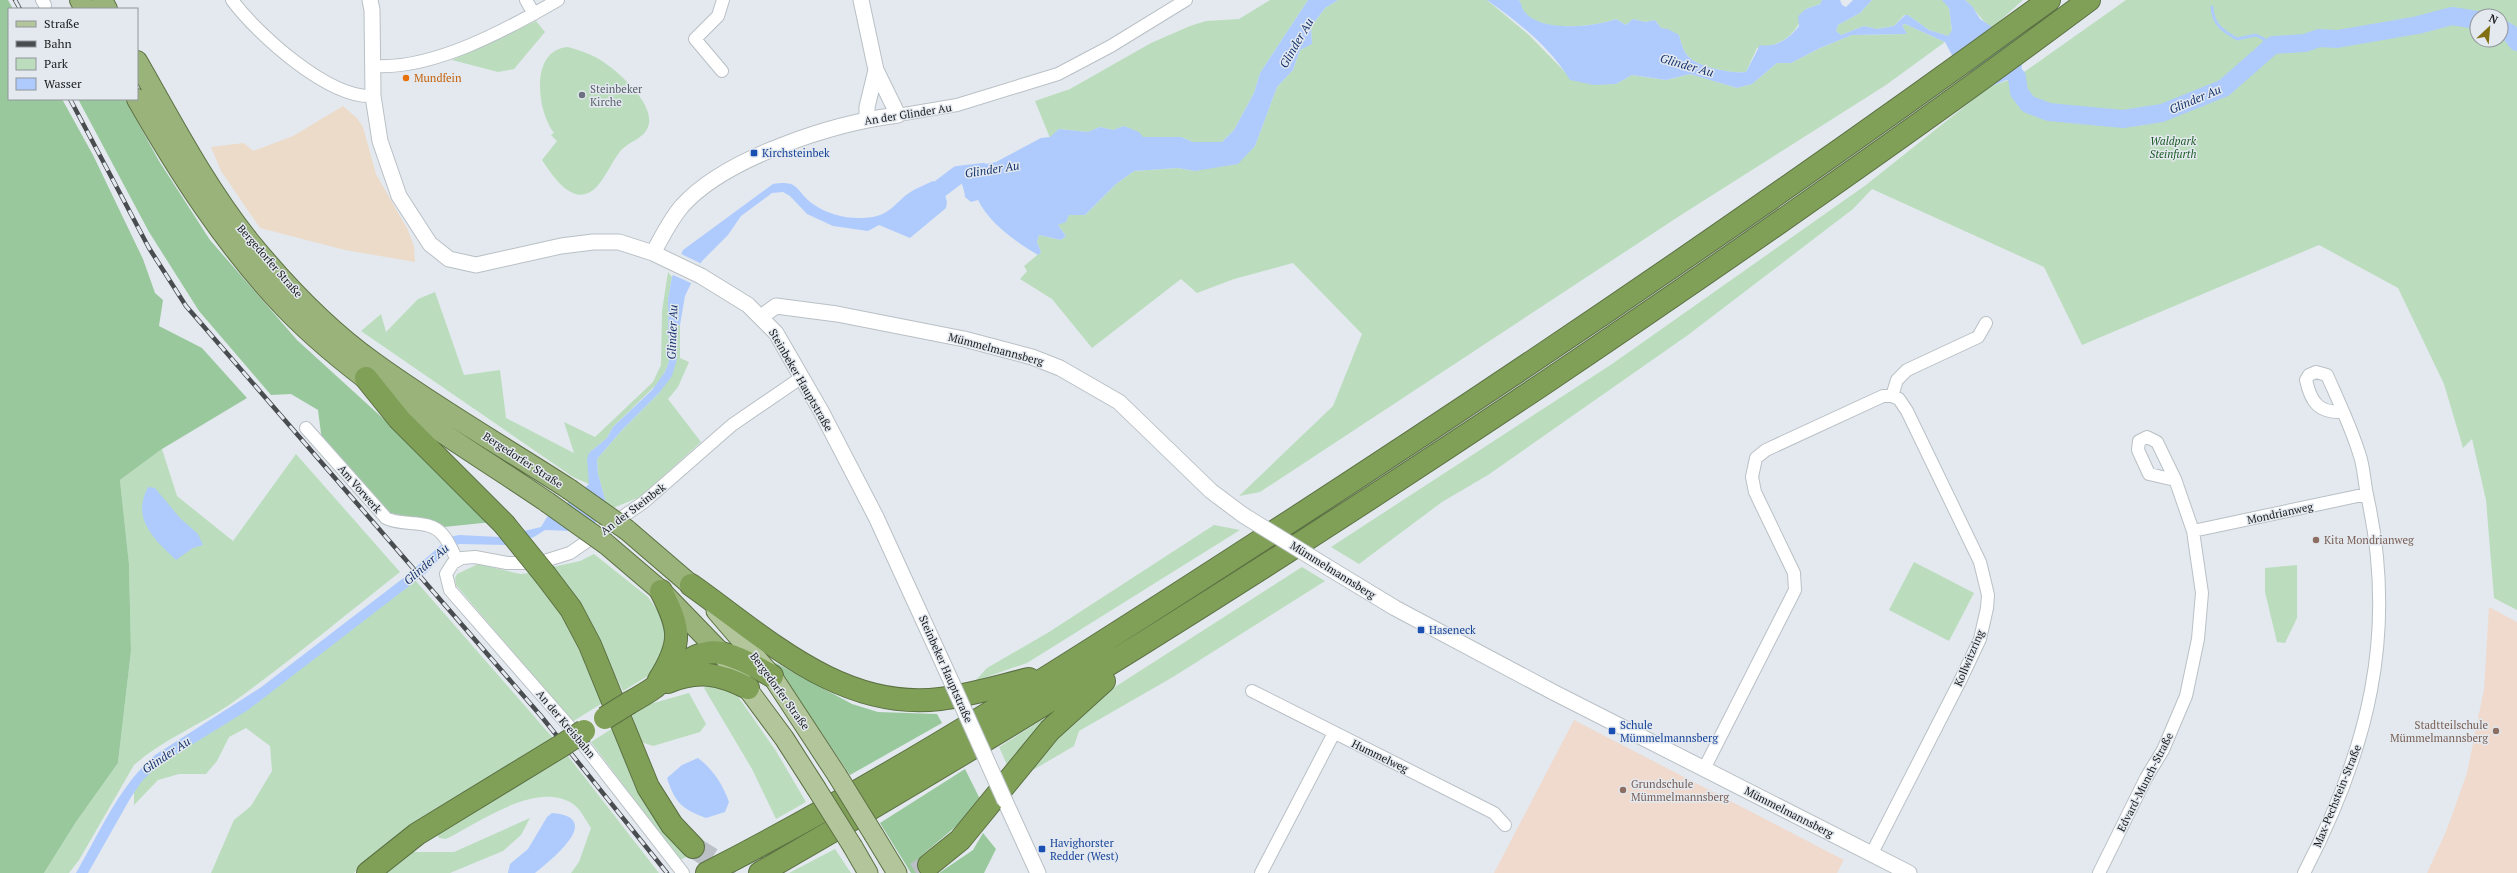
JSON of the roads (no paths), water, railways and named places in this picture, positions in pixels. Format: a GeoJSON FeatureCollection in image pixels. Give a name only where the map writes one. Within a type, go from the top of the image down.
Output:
{"type":"FeatureCollection","features":[{"type":"Feature","properties":{"kind":"highway"},"geometry":{"type":"LineString","coordinates":[[707,873],[900,765],[1052,673],[1334,493],[1605,314],[1935,83],[2049,0]]}},
{"type":"Feature","properties":{"kind":"highway"},"geometry":{"type":"LineString","coordinates":[[760,873],[917,783],[1152,639],[1426,463],[1642,317],[1955,99],[2084,4]]}},
{"type":"Feature","properties":{"kind":"highway","name":"Bergedorfer Straße"},"geometry":{"type":"LineString","coordinates":[[138,63],[207,182],[248,240],[283,280],[328,324],[373,362],[569,489],[627,530],[691,585]]}},
{"type":"Feature","properties":{"kind":"highway","name":"Bergedorfer Straße"},"geometry":{"type":"LineString","coordinates":[[138,100],[190,186],[236,251],[285,308],[366,378],[606,544],[661,590],[721,653]]}},
{"type":"Feature","properties":{"kind":"highway"},"geometry":{"type":"LineString","coordinates":[[366,378],[399,419],[504,524],[571,610],[590,645],[648,788],[672,825],[693,847]]}},
{"type":"Feature","properties":{"kind":"highway"},"geometry":{"type":"LineString","coordinates":[[691,585],[815,673],[850,689],[868,694],[891,699],[940,699],[975,693],[1052,673]]}},
{"type":"Feature","properties":{"kind":"highway"},"geometry":{"type":"LineString","coordinates":[[654,688],[668,663],[678,633],[674,618],[661,590]]}},
{"type":"Feature","properties":{"kind":"highway"},"geometry":{"type":"LineString","coordinates":[[929,865],[960,840],[1050,730],[1152,639]]}},
{"type":"Feature","properties":{"kind":"highway"},"geometry":{"type":"LineString","coordinates":[[654,688],[674,670],[690,660],[704,654],[721,653],[743,661],[772,676]]}},
{"type":"Feature","properties":{"kind":"highway"},"geometry":{"type":"LineString","coordinates":[[368,873],[417,834],[654,688],[678,678],[701,673],[723,677],[748,688]]}},
{"type":"Feature","properties":{"kind":"main road","name":"Bergedorfer Straße"},"geometry":{"type":"LineString","coordinates":[[691,585],[725,620],[772,676],[837,775],[897,873]]}},
{"type":"Feature","properties":{"kind":"main road","name":"Bergedorfer Straße"},"geometry":{"type":"LineString","coordinates":[[721,653],[748,688],[816,788],[868,873]]}},
{"type":"Feature","properties":{"kind":"street"},"geometry":{"type":"LineString","coordinates":[[232,0],[263,34],[294,61],[348,93],[362,97],[373,96]]}},
{"type":"Feature","properties":{"kind":"street","name":"Steinbeker Hauptstraße"},"geometry":{"type":"LineString","coordinates":[[370,0],[374,66],[373,96],[380,141],[400,196],[430,244],[449,259],[483,264],[561,246],[607,241],[627,244],[653,253],[701,276],[732,294],[761,317],[776,333],[802,378],[876,517],[1038,873]]}},
{"type":"Feature","properties":{"kind":"street"},"geometry":{"type":"LineString","coordinates":[[526,0],[534,14]]}},
{"type":"Feature","properties":{"kind":"street"},"geometry":{"type":"LineString","coordinates":[[374,66],[387,67],[456,50],[492,36],[558,0]]}},
{"type":"Feature","properties":{"kind":"street"},"geometry":{"type":"LineString","coordinates":[[722,71],[695,39],[718,16],[723,0]]}},
{"type":"Feature","properties":{"kind":"street","name":"An der Glinder Au"},"geometry":{"type":"LineString","coordinates":[[653,253],[682,206],[703,187],[729,170],[794,142],[867,119],[957,105],[1058,74],[1111,46],[1186,0]]}},
{"type":"Feature","properties":{"kind":"street"},"geometry":{"type":"LineString","coordinates":[[865,1],[876,70],[898,115]]}},
{"type":"Feature","properties":{"kind":"street"},"geometry":{"type":"LineString","coordinates":[[867,119],[867,107],[876,70]]}},
{"type":"Feature","properties":{"kind":"street","name":"Mümmelmannsberg"},"geometry":{"type":"LineString","coordinates":[[761,317],[776,306],[837,314],[993,346],[1032,357],[1060,368],[1119,402],[1211,491],[1243,515],[1395,608],[1636,735],[1909,873]]}},
{"type":"Feature","properties":{"kind":"street"},"geometry":{"type":"LineString","coordinates":[[1704,769],[1795,590],[1794,573],[1755,492],[1752,477],[1756,458],[1766,450],[1884,396],[1892,396],[1897,380],[1907,370],[1978,337],[1986,323]]}},
{"type":"Feature","properties":{"kind":"street","name":"An der Steinbek"},"geometry":{"type":"LineString","coordinates":[[454,555],[507,563],[538,563],[570,553],[644,502],[732,425],[802,378]]}},
{"type":"Feature","properties":{"kind":"street","name":"Kollwitzring"},"geometry":{"type":"LineString","coordinates":[[1872,853],[1980,639],[1987,608],[1988,595],[1980,562],[1907,411],[1899,399],[1892,396]]}},
{"type":"Feature","properties":{"kind":"street","name":"Max-Pechstein-Straße"},"geometry":{"type":"LineString","coordinates":[[2304,873],[2350,770],[2364,725],[2373,680],[2379,638],[2380,574],[2360,453],[2343,412]]}},
{"type":"Feature","properties":{"kind":"street","name":"Am Vorwerk"},"geometry":{"type":"LineString","coordinates":[[306,428],[386,518],[399,523],[430,526],[438,530],[446,539],[454,555]]}},
{"type":"Feature","properties":{"kind":"street","name":"Edvard-Munch-Straße"},"geometry":{"type":"LineString","coordinates":[[2099,873],[2146,778],[2163,750],[2186,696],[2198,639],[2202,593],[2193,531],[2175,480]]}},
{"type":"Feature","properties":{"kind":"street","name":"Mondrianweg"},"geometry":{"type":"LineString","coordinates":[[2193,531],[2367,494]]}},
{"type":"Feature","properties":{"kind":"street","name":"An der Kreisbahn"},"geometry":{"type":"LineString","coordinates":[[454,555],[446,578],[450,590],[568,725],[683,873]]}},
{"type":"Feature","properties":{"kind":"street","name":"Hummelweg"},"geometry":{"type":"LineString","coordinates":[[1252,691],[1494,813],[1505,825]]}},
{"type":"Feature","properties":{"kind":"street"},"geometry":{"type":"LineString","coordinates":[[1261,873],[1334,733]]}},
{"type":"Feature","properties":{"kind":"water"},"geometry":{"type":"Polygon","coordinates":[[[1308,0],[1338,0],[1325,8],[1311,27],[1312,44],[1300,50],[1293,70],[1277,87],[1255,146],[1238,164],[1195,171],[1178,168],[1134,171],[1116,184],[1085,215],[1069,215],[1066,222],[1058,225],[1066,236],[1061,240],[1039,235],[1037,242],[1041,252],[1038,255],[1021,245],[1004,232],[989,217],[978,200],[971,202],[965,197],[958,170],[996,162],[1041,138],[1050,137],[1059,129],[1088,132],[1100,127],[1113,130],[1124,126],[1139,132],[1143,137],[1181,137],[1193,142],[1222,142],[1234,130],[1254,93],[1260,73],[1308,0]]]}},
{"type":"Feature","properties":{"kind":"water"},"geometry":{"type":"Polygon","coordinates":[[[1487,0],[1519,0],[1524,11],[1532,18],[1542,23],[1555,25],[1582,26],[1616,19],[1626,25],[1633,19],[1645,22],[1655,20],[1661,28],[1668,29],[1679,35],[1682,47],[1694,61],[1708,67],[1725,71],[1746,72],[1760,45],[1772,45],[1787,38],[1799,26],[1798,16],[1806,9],[1820,4],[1822,0],[1840,0],[1842,5],[1846,7],[1853,0],[1872,0],[1860,13],[1838,25],[1836,31],[1841,35],[1864,26],[1877,29],[1894,26],[1905,15],[1908,15],[1929,30],[1948,36],[1952,30],[1949,8],[1942,0],[1965,0],[1972,6],[1980,19],[2014,41],[2022,63],[2021,74],[1989,87],[1953,57],[1945,42],[1905,24],[1902,25],[1907,34],[1852,35],[1820,48],[1791,63],[1777,63],[1752,84],[1737,88],[1690,74],[1666,80],[1632,75],[1616,84],[1594,85],[1570,80],[1553,57],[1533,36],[1487,0]]]}},
{"type":"Feature","properties":{"kind":"water"},"geometry":{"type":"Polygon","coordinates":[[[933,181],[942,185],[947,202],[946,208],[910,238],[879,225],[868,231],[833,226],[807,214],[790,196],[783,192],[772,193],[741,216],[728,235],[702,261],[685,296],[680,325],[676,326],[677,359],[672,376],[659,393],[622,430],[597,459],[598,474],[608,510],[595,523],[571,531],[545,530],[534,537],[507,545],[459,544],[447,551],[426,573],[248,710],[159,765],[142,781],[131,797],[88,873],[76,873],[121,795],[142,767],[155,755],[260,688],[406,576],[450,537],[459,535],[499,537],[541,527],[547,517],[565,505],[589,484],[587,459],[589,453],[607,438],[613,427],[652,390],[665,372],[669,362],[668,299],[672,277],[683,250],[773,184],[788,183],[797,188],[813,204],[828,212],[844,217],[861,218],[877,216],[887,212],[912,191],[933,181]]]}},
{"type":"Feature","properties":{"kind":"water"},"geometry":{"type":"Polygon","coordinates":[[[148,487],[155,488],[180,518],[198,534],[203,545],[193,548],[176,560],[160,544],[147,528],[144,519],[142,509],[143,498],[148,487]]]}},
{"type":"Feature","properties":{"kind":"water"},"geometry":{"type":"Polygon","coordinates":[[[698,758],[717,778],[729,802],[725,812],[706,818],[680,804],[673,794],[667,778],[682,765],[698,758]]]}},
{"type":"Feature","properties":{"kind":"water"},"geometry":{"type":"Polygon","coordinates":[[[552,813],[567,816],[574,822],[574,831],[569,840],[552,859],[535,873],[508,873],[510,864],[528,849],[547,817],[552,813]]]}},
{"type":"Feature","properties":{"kind":"waterway"},"geometry":{"type":"LineString","coordinates":[[2212,7],[2214,18],[2223,30],[2237,39],[2256,35],[2264,39],[2266,51]]}},
{"type":"Feature","properties":{"kind":"waterway","name":"Glinder Au"},"geometry":{"type":"LineString","coordinates":[[1999,60],[2017,77],[2019,92],[2028,104],[2049,112],[2123,119],[2162,113],[2224,88],[2273,45],[2305,43],[2319,38],[2337,39],[2418,25],[2452,16],[2469,19]]}},
{"type":"Feature","properties":{"kind":"waterway","name":"Glinder Au"},"geometry":{"type":"LineString","coordinates":[[2509,33],[2517,42]]}},
{"type":"Feature","properties":{"kind":"waterway","name":"Glinder Au"},"geometry":{"type":"LineString","coordinates":[[924,201],[958,175],[983,172]]}},
{"type":"Feature","properties":{"kind":"tunnel"},"geometry":{"type":"LineString","coordinates":[[693,847],[735,873]]}},
{"type":"Feature","properties":{"kind":"tunnel"},"geometry":{"type":"LineString","coordinates":[[916,873],[929,865]]}},
{"type":"Feature","properties":{"kind":"railway"},"geometry":{"type":"LineString","coordinates":[[15,0],[19,8]]}},
{"type":"Feature","properties":{"kind":"railway"},"geometry":{"type":"LineString","coordinates":[[71,100],[149,248],[186,306],[541,716],[667,873]]}},
{"type":"Feature","properties":{"kind":"place","name":"Mundfein"},"geometry":{"type":"Point","coordinates":[406,78]}},
{"type":"Feature","properties":{"kind":"place","name":"Steinbeker Kirche"},"geometry":{"type":"Point","coordinates":[582,95]}},
{"type":"Feature","properties":{"kind":"place","name":"Kirchsteinbek"},"geometry":{"type":"Point","coordinates":[754,153]}},
{"type":"Feature","properties":{"kind":"place","name":"Kita Mondrianweg"},"geometry":{"type":"Point","coordinates":[2316,540]}},
{"type":"Feature","properties":{"kind":"place","name":"Haseneck"},"geometry":{"type":"Point","coordinates":[1421,630]}},
{"type":"Feature","properties":{"kind":"place","name":"Schule Mümmelmannsberg"},"geometry":{"type":"Point","coordinates":[1612,731]}},
{"type":"Feature","properties":{"kind":"place","name":"Stadtteilschule Mümmelmannsberg"},"geometry":{"type":"Point","coordinates":[2496,731]}},
{"type":"Feature","properties":{"kind":"place","name":"Grundschule Mümmelmannsberg"},"geometry":{"type":"Point","coordinates":[1623,790]}},
{"type":"Feature","properties":{"kind":"place","name":"Havighorster Redder (West)"},"geometry":{"type":"Point","coordinates":[1042,849]}},
{"type":"Feature","properties":{"kind":"park label","name":"Waldpark Steinfurth"},"geometry":{"type":"Point","coordinates":[2173,147]}}]}
